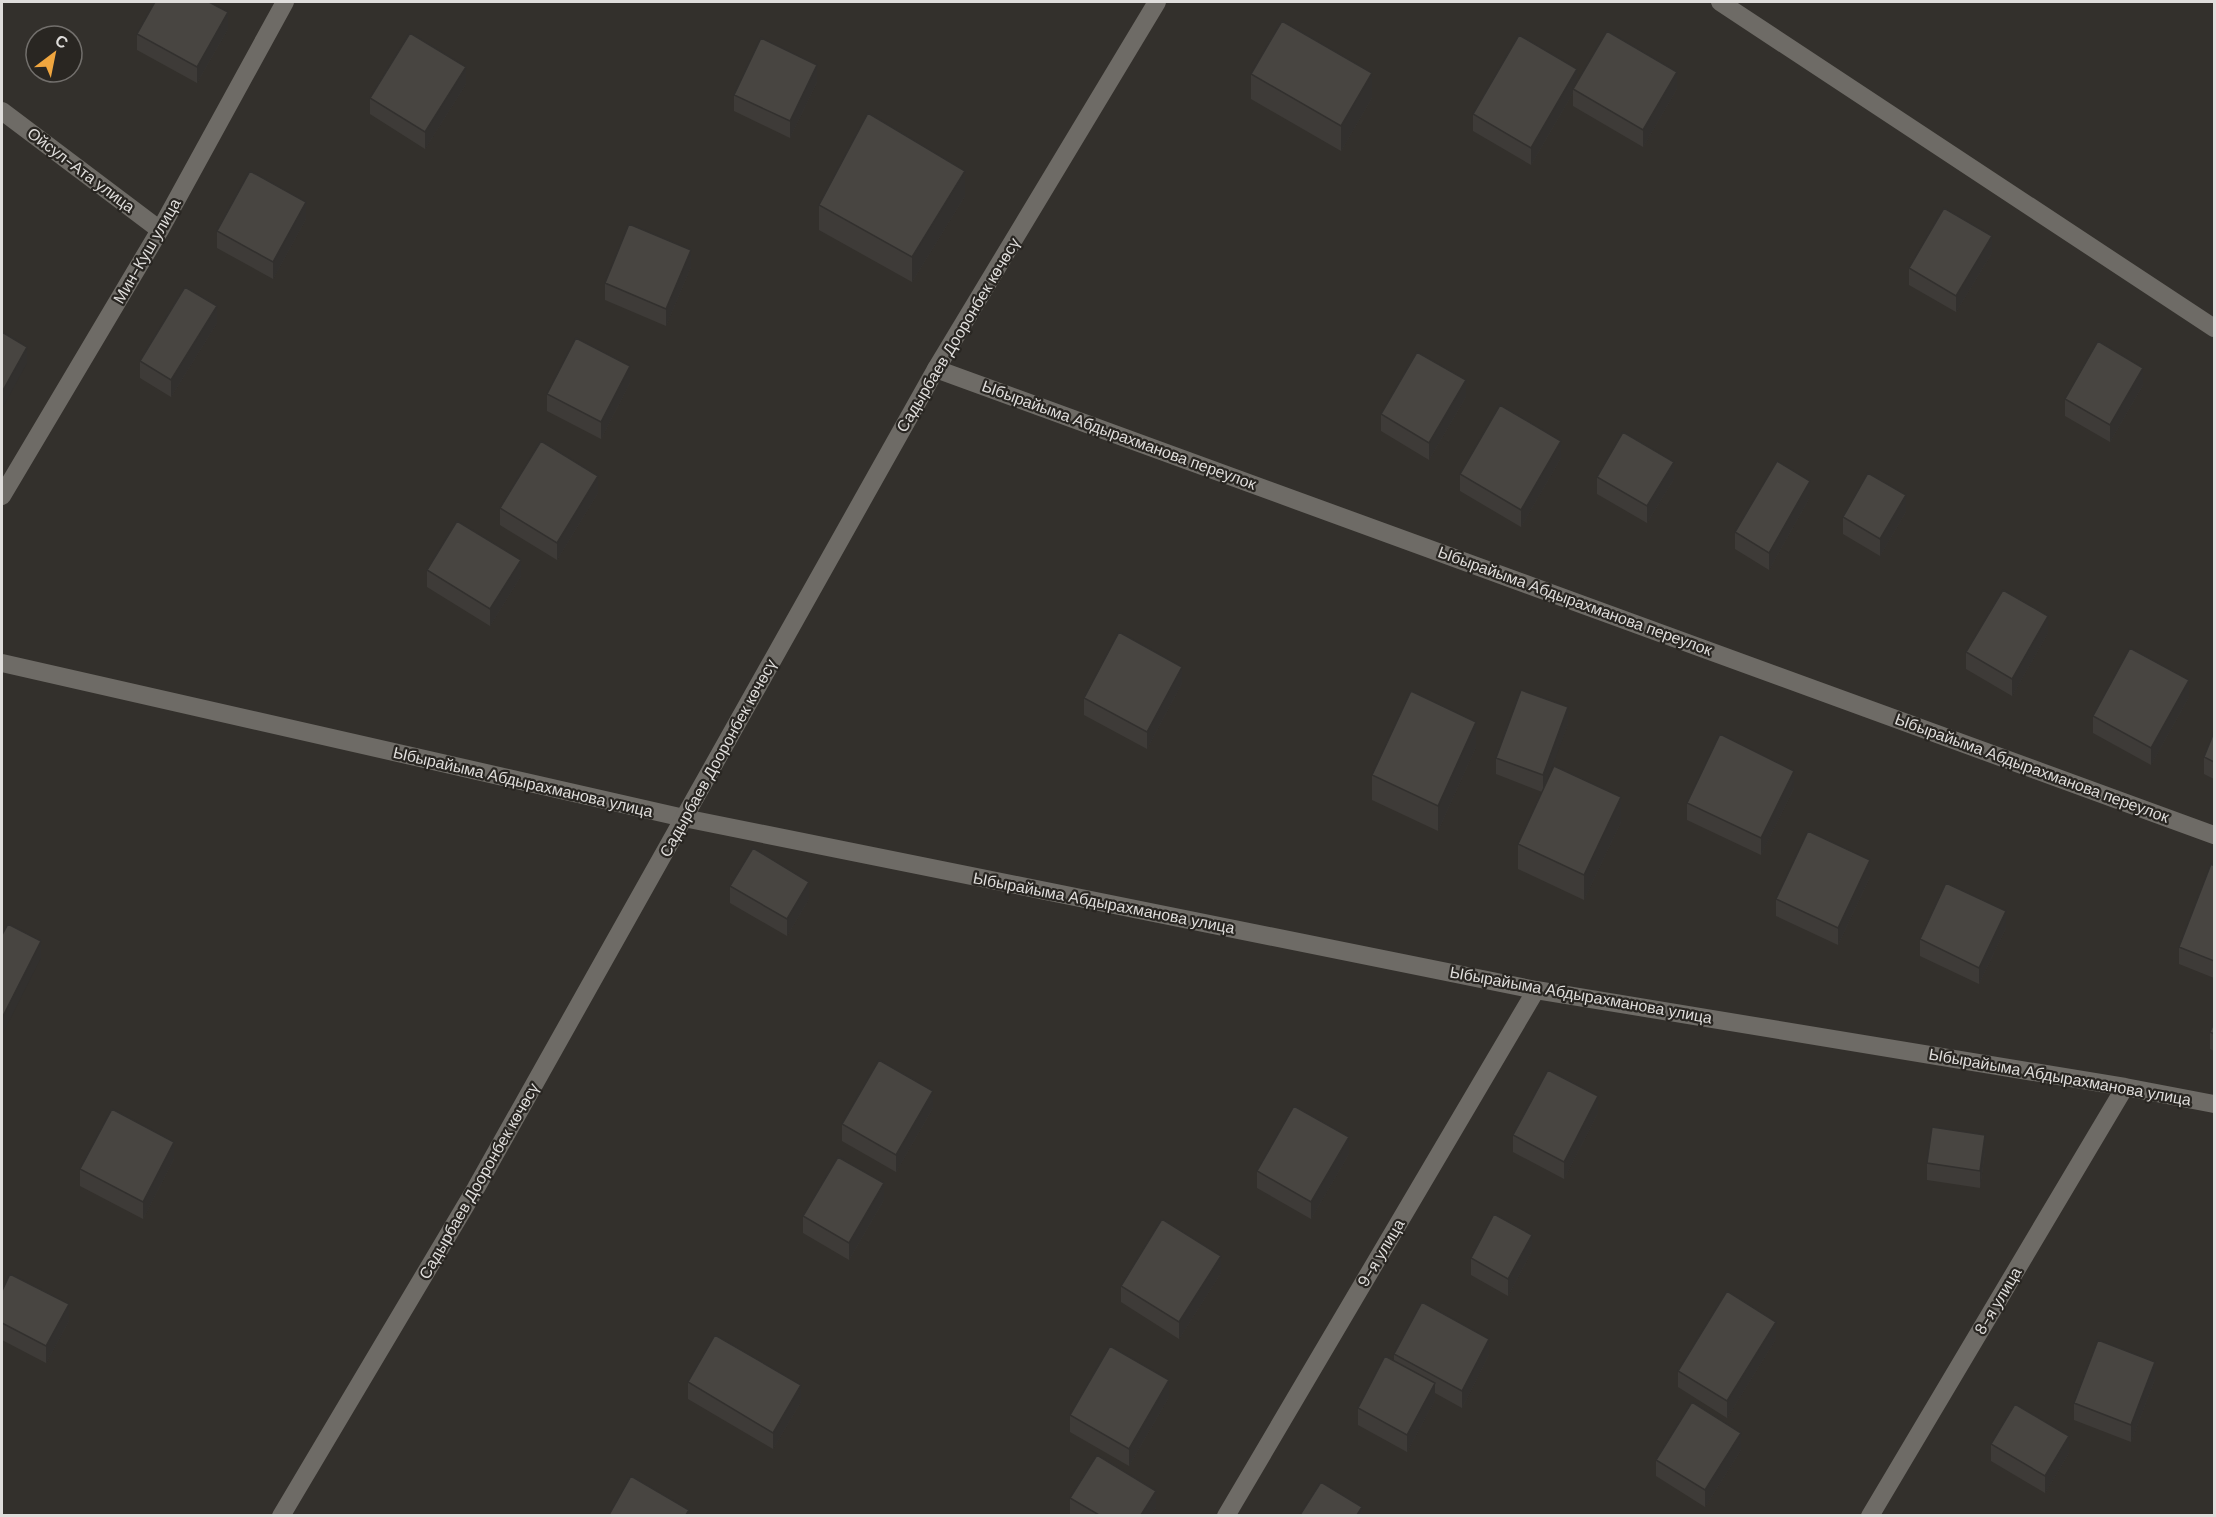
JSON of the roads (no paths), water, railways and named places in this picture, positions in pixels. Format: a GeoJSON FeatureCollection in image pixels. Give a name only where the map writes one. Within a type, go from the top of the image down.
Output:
{"type":"FeatureCollection","features":[{"type":"Feature","properties":{"kind":"street","name":"Мин-Куш улица"},"geometry":{"type":"LineString","coordinates":[[2,496],[160,230],[285,2]]}},
{"type":"Feature","properties":{"kind":"street","name":"Садырбаев Дооронбек көчөсү"},"geometry":{"type":"LineString","coordinates":[[281,1515],[476,1188],[936,369],[1157,2]]}},
{"type":"Feature","properties":{"kind":"street"},"geometry":{"type":"LineString","coordinates":[[1720,2],[2214,328]]}},
{"type":"Feature","properties":{"kind":"street","name":"Ойсул-Ата улица"},"geometry":{"type":"LineString","coordinates":[[2,111],[160,230]]}},
{"type":"Feature","properties":{"kind":"street","name":"Ыбырайыма Абдырахманова переулок"},"geometry":{"type":"LineString","coordinates":[[936,369],[2214,835]]}},
{"type":"Feature","properties":{"kind":"street","name":"Ыбырайыма Абдырахманова улица"},"geometry":{"type":"LineString","coordinates":[[2,663],[684,818],[1536,990],[2125,1087],[2214,1104]]}},
{"type":"Feature","properties":{"kind":"street","name":"9-я улица"},"geometry":{"type":"LineString","coordinates":[[1226,1515],[1536,990]]}},
{"type":"Feature","properties":{"kind":"street","name":"8-я улица"},"geometry":{"type":"LineString","coordinates":[[1870,1515],[2125,1087]]}}]}
